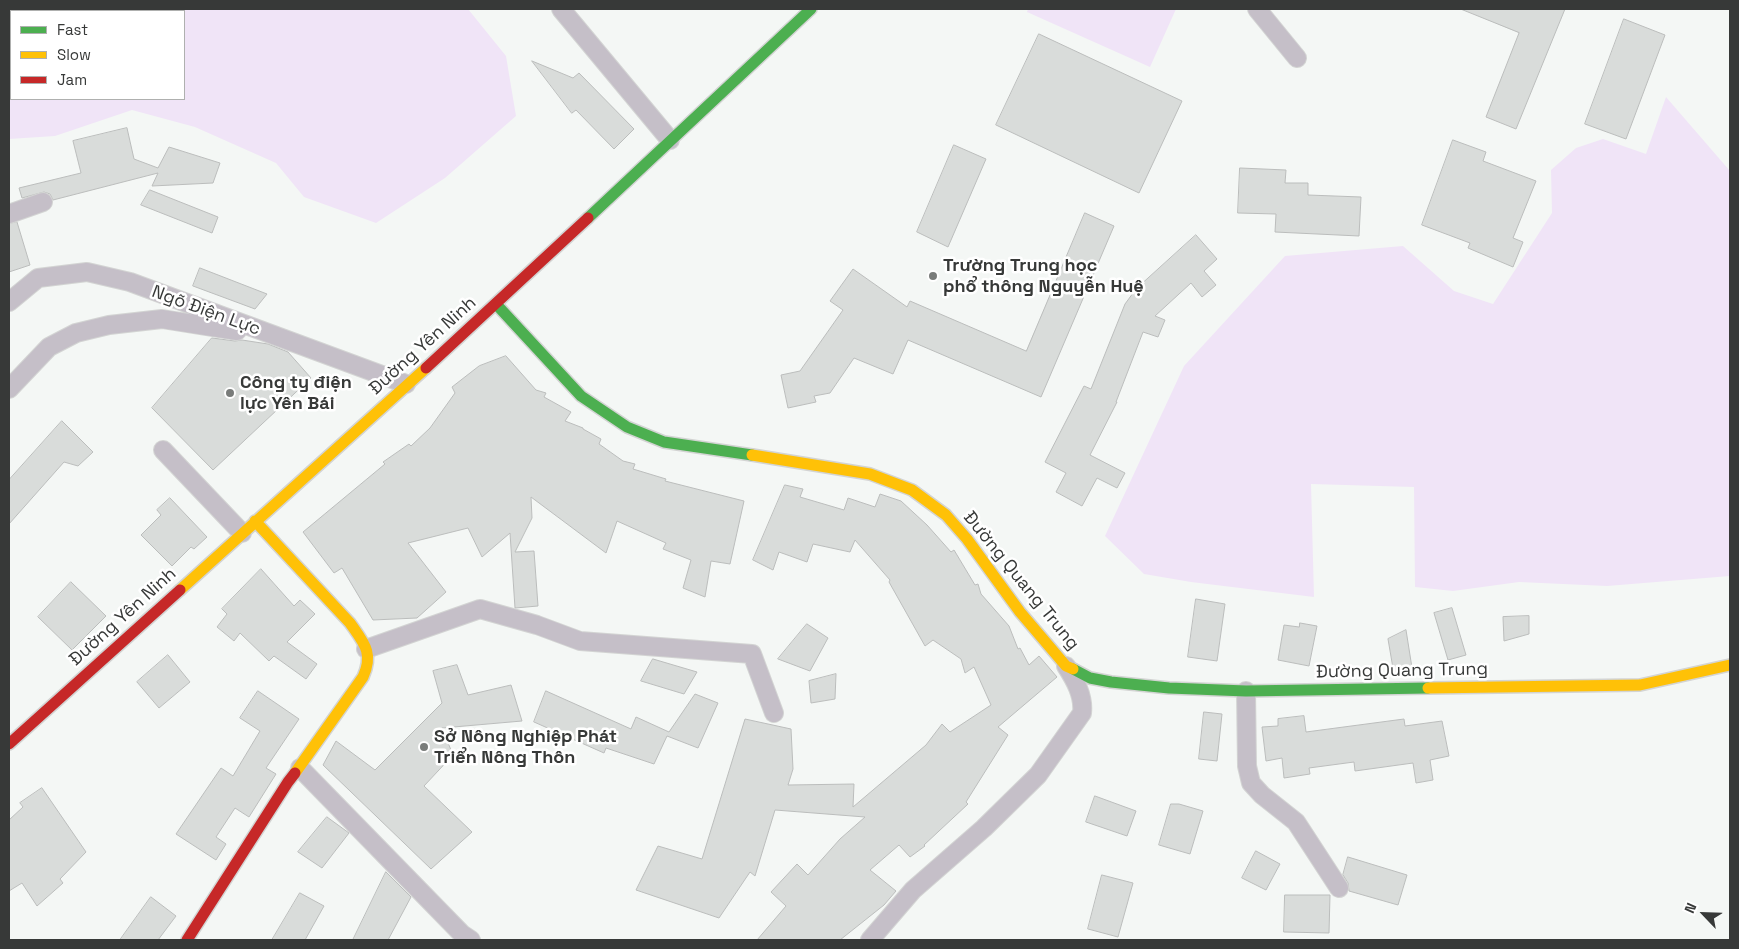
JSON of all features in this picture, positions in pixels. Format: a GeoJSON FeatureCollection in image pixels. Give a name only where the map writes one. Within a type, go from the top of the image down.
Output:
{"type":"FeatureCollection","features":[{"type":"Feature","properties":{"kind":"street"},"geometry":{"type":"LineString","coordinates":[[561,9],[670,140]]}},
{"type":"Feature","properties":{"kind":"street","name":"Đường Yên Ninh"},"geometry":{"type":"LineString","coordinates":[[9,744],[496,304],[811,9]]}},
{"type":"Feature","properties":{"kind":"street"},"geometry":{"type":"LineString","coordinates":[[1257,9],[1297,58]]}},
{"type":"Feature","properties":{"kind":"street"},"geometry":{"type":"LineString","coordinates":[[9,214],[43,202]]}},
{"type":"Feature","properties":{"kind":"street","name":"Ngõ Điện Lực"},"geometry":{"type":"LineString","coordinates":[[9,302],[38,278],[87,272],[130,282],[406,384]]}},
{"type":"Feature","properties":{"kind":"street","name":"Đường Quang Trung"},"geometry":{"type":"LineString","coordinates":[[496,304],[581,396],[627,427],[664,442],[870,474],[912,490],[946,515],[1020,612],[1066,666],[1090,678],[1169,688],[1246,691],[1640,685],[1730,666]]}},
{"type":"Feature","properties":{"kind":"street"},"geometry":{"type":"LineString","coordinates":[[9,389],[49,347],[76,333],[109,325],[162,319],[277,337]]}},
{"type":"Feature","properties":{"kind":"street"},"geometry":{"type":"LineString","coordinates":[[163,450],[350,623],[369,657],[364,677],[300,768],[288,782],[187,940]]}},
{"type":"Feature","properties":{"kind":"street"},"geometry":{"type":"LineString","coordinates":[[366,649],[480,609],[537,625],[580,641],[752,654],[774,713]]}},
{"type":"Feature","properties":{"kind":"street"},"geometry":{"type":"LineString","coordinates":[[870,940],[913,890],[984,828],[1038,775],[1082,714],[1080,693],[1066,666]]}},
{"type":"Feature","properties":{"kind":"street"},"geometry":{"type":"LineString","coordinates":[[1246,691],[1247,766],[1251,783],[1262,795],[1296,822],[1339,888]]}},
{"type":"Feature","properties":{"kind":"street"},"geometry":{"type":"LineString","coordinates":[[300,768],[470,940]]}},
{"type":"Feature","properties":{"kind":"shaded area"},"geometry":{"type":"Polygon","coordinates":[[[9,9],[468,9],[506,56],[516,116],[445,178],[376,223],[304,197],[276,163],[195,127],[132,110],[55,136],[9,139],[9,9]]]}},
{"type":"Feature","properties":{"kind":"shaded area"},"geometry":{"type":"Polygon","coordinates":[[[1028,9],[1176,9],[1150,67],[1027,12],[1028,9]]]}},
{"type":"Feature","properties":{"kind":"shaded area"},"geometry":{"type":"Polygon","coordinates":[[[1666,97],[1730,171],[1730,576],[1607,586],[1519,582],[1453,591],[1415,587],[1414,487],[1311,484],[1314,597],[1191,582],[1144,574],[1105,536],[1184,366],[1285,256],[1403,246],[1454,291],[1493,304],[1552,213],[1551,170],[1576,148],[1603,139],[1646,154],[1666,97]]]}},
{"type":"Feature","properties":{"kind":"building"},"geometry":{"type":"Polygon","coordinates":[[[1461,9],[1565,9],[1516,129],[1486,117],[1519,33],[1461,9]]]}},
{"type":"Feature","properties":{"kind":"building"},"geometry":{"type":"Polygon","coordinates":[[[1624,19],[1665,35],[1626,139],[1585,124],[1624,19]]]}},
{"type":"Feature","properties":{"kind":"building"},"geometry":{"type":"Polygon","coordinates":[[[1039,34],[1182,101],[1139,193],[996,125],[1039,34]]]}},
{"type":"Feature","properties":{"kind":"building"},"geometry":{"type":"Polygon","coordinates":[[[532,61],[573,78],[579,73],[634,129],[614,149],[576,110],[572,113],[532,61]]]}},
{"type":"Feature","properties":{"kind":"building"},"geometry":{"type":"Polygon","coordinates":[[[127,128],[134,159],[158,168],[169,147],[220,163],[213,183],[152,186],[158,173],[53,200],[50,194],[44,192],[22,198],[19,188],[81,173],[73,141],[127,128]]]}},
{"type":"Feature","properties":{"kind":"building"},"geometry":{"type":"Polygon","coordinates":[[[1453,140],[1486,152],[1483,161],[1536,181],[1513,238],[1523,242],[1513,267],[1468,248],[1470,243],[1422,225],[1453,140]]]}},
{"type":"Feature","properties":{"kind":"building"},"geometry":{"type":"Polygon","coordinates":[[[954,145],[986,159],[948,247],[917,232],[954,145]]]}},
{"type":"Feature","properties":{"kind":"building"},"geometry":{"type":"Polygon","coordinates":[[[1240,168],[1286,170],[1285,183],[1308,183],[1308,195],[1361,197],[1359,236],[1275,232],[1276,214],[1238,213],[1240,168]]]}},
{"type":"Feature","properties":{"kind":"building"},"geometry":{"type":"Polygon","coordinates":[[[150,190],[218,217],[212,233],[141,205],[150,190]]]}},
{"type":"Feature","properties":{"kind":"building"},"geometry":{"type":"Polygon","coordinates":[[[1085,213],[1114,226],[1041,397],[908,340],[893,374],[854,358],[830,393],[814,396],[816,402],[788,408],[781,375],[800,371],[843,310],[830,301],[853,269],[907,307],[910,301],[1026,351],[1085,213]]]}},
{"type":"Feature","properties":{"kind":"building"},"geometry":{"type":"Polygon","coordinates":[[[17,222],[30,265],[9,272],[9,224],[17,222]]]}},
{"type":"Feature","properties":{"kind":"building"},"geometry":{"type":"Polygon","coordinates":[[[1196,235],[1217,259],[1204,271],[1216,285],[1202,297],[1191,283],[1155,316],[1165,320],[1158,337],[1143,332],[1117,402],[1090,455],[1125,473],[1117,488],[1097,478],[1082,506],[1056,492],[1066,473],[1045,462],[1084,386],[1091,389],[1125,304],[1136,289],[1196,235]]]}},
{"type":"Feature","properties":{"kind":"building"},"geometry":{"type":"Polygon","coordinates":[[[200,268],[267,294],[255,309],[193,286],[200,268]]]}},
{"type":"Feature","properties":{"kind":"building","name":"Công ty điện lực Yên Bái"},"geometry":{"type":"Polygon","coordinates":[[[212,338],[268,344],[288,352],[311,378],[213,470],[152,408],[212,338]]]}},
{"type":"Feature","properties":{"kind":"building"},"geometry":{"type":"Polygon","coordinates":[[[506,356],[536,390],[546,393],[544,397],[571,412],[565,421],[583,428],[601,439],[599,444],[623,461],[635,464],[633,469],[666,479],[665,481],[744,501],[730,564],[711,561],[705,597],[683,588],[691,560],[663,549],[666,543],[617,521],[606,553],[531,497],[532,518],[515,552],[534,551],[538,606],[515,608],[510,533],[482,557],[468,528],[408,543],[446,592],[417,618],[373,620],[342,568],[334,573],[303,532],[385,464],[383,462],[409,444],[411,446],[430,428],[455,393],[452,387],[479,366],[506,356]]]}},
{"type":"Feature","properties":{"kind":"building"},"geometry":{"type":"Polygon","coordinates":[[[62,421],[93,452],[78,466],[64,462],[9,524],[9,480],[62,421]]]}},
{"type":"Feature","properties":{"kind":"building"},"geometry":{"type":"Polygon","coordinates":[[[785,485],[803,489],[800,497],[844,510],[848,498],[875,507],[880,494],[901,501],[927,525],[951,552],[954,550],[975,585],[978,584],[981,594],[1009,626],[1018,649],[1020,648],[1029,665],[1039,656],[1057,677],[998,727],[1008,735],[966,802],[968,804],[925,846],[910,857],[899,845],[870,870],[896,891],[884,905],[840,940],[757,940],[786,906],[771,892],[797,864],[808,875],[840,839],[865,817],[775,810],[755,876],[750,872],[719,918],[636,890],[658,846],[702,859],[745,719],[791,729],[793,769],[788,785],[854,784],[853,807],[926,745],[942,724],[950,732],[991,705],[974,667],[965,673],[961,659],[933,640],[925,646],[889,582],[890,580],[855,540],[850,552],[813,544],[807,562],[779,552],[773,570],[753,560],[785,485]]]}},
{"type":"Feature","properties":{"kind":"building"},"geometry":{"type":"Polygon","coordinates":[[[170,498],[207,537],[194,549],[191,547],[172,566],[141,535],[161,515],[157,510],[170,498]]]}},
{"type":"Feature","properties":{"kind":"building"},"geometry":{"type":"Polygon","coordinates":[[[261,569],[294,606],[300,600],[315,614],[287,642],[317,664],[306,679],[274,656],[269,661],[240,633],[234,641],[217,627],[227,614],[222,609],[261,569]]]}},
{"type":"Feature","properties":{"kind":"building"},"geometry":{"type":"Polygon","coordinates":[[[71,582],[106,616],[72,650],[38,617],[71,582]]]}},
{"type":"Feature","properties":{"kind":"building"},"geometry":{"type":"Polygon","coordinates":[[[1196,599],[1225,604],[1217,661],[1188,657],[1196,599]]]}},
{"type":"Feature","properties":{"kind":"building"},"geometry":{"type":"Polygon","coordinates":[[[1452,608],[1466,655],[1448,660],[1434,613],[1452,608]]]}},
{"type":"Feature","properties":{"kind":"building"},"geometry":{"type":"Polygon","coordinates":[[[1529,616],[1529,634],[1504,641],[1503,617],[1529,616]]]}},
{"type":"Feature","properties":{"kind":"building"},"geometry":{"type":"Polygon","coordinates":[[[1300,623],[1317,626],[1309,666],[1278,660],[1284,625],[1299,627],[1300,623]]]}},
{"type":"Feature","properties":{"kind":"building"},"geometry":{"type":"Polygon","coordinates":[[[807,624],[828,638],[810,671],[778,659],[807,624]]]}},
{"type":"Feature","properties":{"kind":"building"},"geometry":{"type":"Polygon","coordinates":[[[1406,630],[1413,674],[1394,674],[1388,639],[1406,630]]]}},
{"type":"Feature","properties":{"kind":"building"},"geometry":{"type":"Polygon","coordinates":[[[168,655],[190,682],[159,708],[137,682],[168,655]]]}},
{"type":"Feature","properties":{"kind":"building"},"geometry":{"type":"Polygon","coordinates":[[[653,659],[697,672],[684,694],[641,681],[653,659]]]}},
{"type":"Feature","properties":{"kind":"building","name":"Sở Nông Nghiệp Phát Triển Nông Thôn"},"geometry":{"type":"Polygon","coordinates":[[[457,665],[468,695],[511,685],[522,721],[442,728],[453,755],[424,786],[472,832],[431,869],[323,765],[336,741],[375,770],[442,703],[433,671],[457,665]]]}},
{"type":"Feature","properties":{"kind":"building"},"geometry":{"type":"Polygon","coordinates":[[[836,674],[835,699],[811,703],[809,681],[836,674]]]}},
{"type":"Feature","properties":{"kind":"building"},"geometry":{"type":"Polygon","coordinates":[[[258,691],[299,719],[266,768],[276,774],[249,817],[235,808],[216,837],[226,844],[216,860],[176,834],[221,768],[233,776],[260,731],[240,718],[258,691]]]}},
{"type":"Feature","properties":{"kind":"building"},"geometry":{"type":"Polygon","coordinates":[[[546,691],[631,729],[636,717],[669,732],[695,694],[718,703],[698,748],[667,736],[654,764],[606,748],[604,753],[534,722],[546,691]]]}},
{"type":"Feature","properties":{"kind":"building"},"geometry":{"type":"Polygon","coordinates":[[[1204,712],[1222,714],[1217,761],[1199,759],[1204,712]]]}},
{"type":"Feature","properties":{"kind":"building"},"geometry":{"type":"Polygon","coordinates":[[[1304,716],[1306,732],[1404,719],[1405,726],[1442,721],[1449,756],[1430,760],[1433,780],[1416,783],[1413,763],[1355,771],[1354,762],[1309,768],[1310,774],[1284,778],[1282,758],[1266,761],[1262,727],[1278,726],[1278,719],[1304,716]]]}},
{"type":"Feature","properties":{"kind":"building"},"geometry":{"type":"Polygon","coordinates":[[[42,788],[86,852],[60,879],[63,883],[37,906],[22,883],[9,891],[9,820],[23,807],[20,803],[42,788]]]}},
{"type":"Feature","properties":{"kind":"building"},"geometry":{"type":"Polygon","coordinates":[[[1095,796],[1136,811],[1127,836],[1086,822],[1095,796]]]}},
{"type":"Feature","properties":{"kind":"building"},"geometry":{"type":"Polygon","coordinates":[[[1171,804],[1179,804],[1203,811],[1190,854],[1159,845],[1171,804]]]}},
{"type":"Feature","properties":{"kind":"building"},"geometry":{"type":"Polygon","coordinates":[[[327,817],[349,833],[322,868],[298,852],[327,817]]]}},
{"type":"Feature","properties":{"kind":"building"},"geometry":{"type":"Polygon","coordinates":[[[1256,851],[1280,864],[1266,890],[1242,878],[1256,851]]]}},
{"type":"Feature","properties":{"kind":"building"},"geometry":{"type":"Polygon","coordinates":[[[1348,857],[1407,875],[1398,905],[1349,891],[1348,883],[1343,875],[1348,857]]]}},
{"type":"Feature","properties":{"kind":"building"},"geometry":{"type":"Polygon","coordinates":[[[386,872],[411,897],[388,940],[353,940],[386,872]]]}},
{"type":"Feature","properties":{"kind":"building"},"geometry":{"type":"Polygon","coordinates":[[[1102,875],[1133,883],[1118,937],[1088,929],[1102,875]]]}},
{"type":"Feature","properties":{"kind":"building"},"geometry":{"type":"Polygon","coordinates":[[[300,893],[324,906],[305,940],[272,940],[300,893]]]}},
{"type":"Feature","properties":{"kind":"building"},"geometry":{"type":"Polygon","coordinates":[[[1285,895],[1330,895],[1329,933],[1284,932],[1285,895]]]}},
{"type":"Feature","properties":{"kind":"building"},"geometry":{"type":"Polygon","coordinates":[[[151,897],[176,916],[158,940],[120,940],[151,897]]]}},
{"type":"Feature","properties":{"kind":"traffic: fast"},"geometry":{"type":"LineString","coordinates":[[588,218],[811,9]]}},
{"type":"Feature","properties":{"kind":"traffic: fast"},"geometry":{"type":"LineString","coordinates":[[496,304],[581,396],[627,427],[664,442],[752,455]]}},
{"type":"Feature","properties":{"kind":"traffic: fast"},"geometry":{"type":"LineString","coordinates":[[1073,669],[1090,678],[1169,688],[1246,691],[1428,688]]}},
{"type":"Feature","properties":{"kind":"traffic: slow"},"geometry":{"type":"LineString","coordinates":[[180,590],[426,368]]}},
{"type":"Feature","properties":{"kind":"traffic: slow"},"geometry":{"type":"LineString","coordinates":[[752,455],[870,474],[912,490],[946,515],[967,539],[1020,612],[1066,666],[1073,669]]}},
{"type":"Feature","properties":{"kind":"traffic: slow"},"geometry":{"type":"LineString","coordinates":[[255,521],[350,623],[366,648],[368,661],[363,677],[295,773]]}},
{"type":"Feature","properties":{"kind":"traffic: slow"},"geometry":{"type":"LineString","coordinates":[[1428,688],[1640,685],[1730,665]]}},
{"type":"Feature","properties":{"kind":"traffic: jam"},"geometry":{"type":"LineString","coordinates":[[426,368],[588,218]]}},
{"type":"Feature","properties":{"kind":"traffic: jam"},"geometry":{"type":"LineString","coordinates":[[9,744],[180,590]]}},
{"type":"Feature","properties":{"kind":"traffic: jam"},"geometry":{"type":"LineString","coordinates":[[187,940],[295,773]]}},
{"type":"Feature","properties":{"kind":"place","name":"Trường Trung học phổ thông Nguyễn Huệ"},"geometry":{"type":"Point","coordinates":[933,276]}},
{"type":"Feature","properties":{"kind":"place","name":"Công ty điện lực Yên Bái"},"geometry":{"type":"Point","coordinates":[230,393]}},
{"type":"Feature","properties":{"kind":"place","name":"Sở Nông Nghiệp Phát Triển Nông Thôn"},"geometry":{"type":"Point","coordinates":[424,747]}}]}
